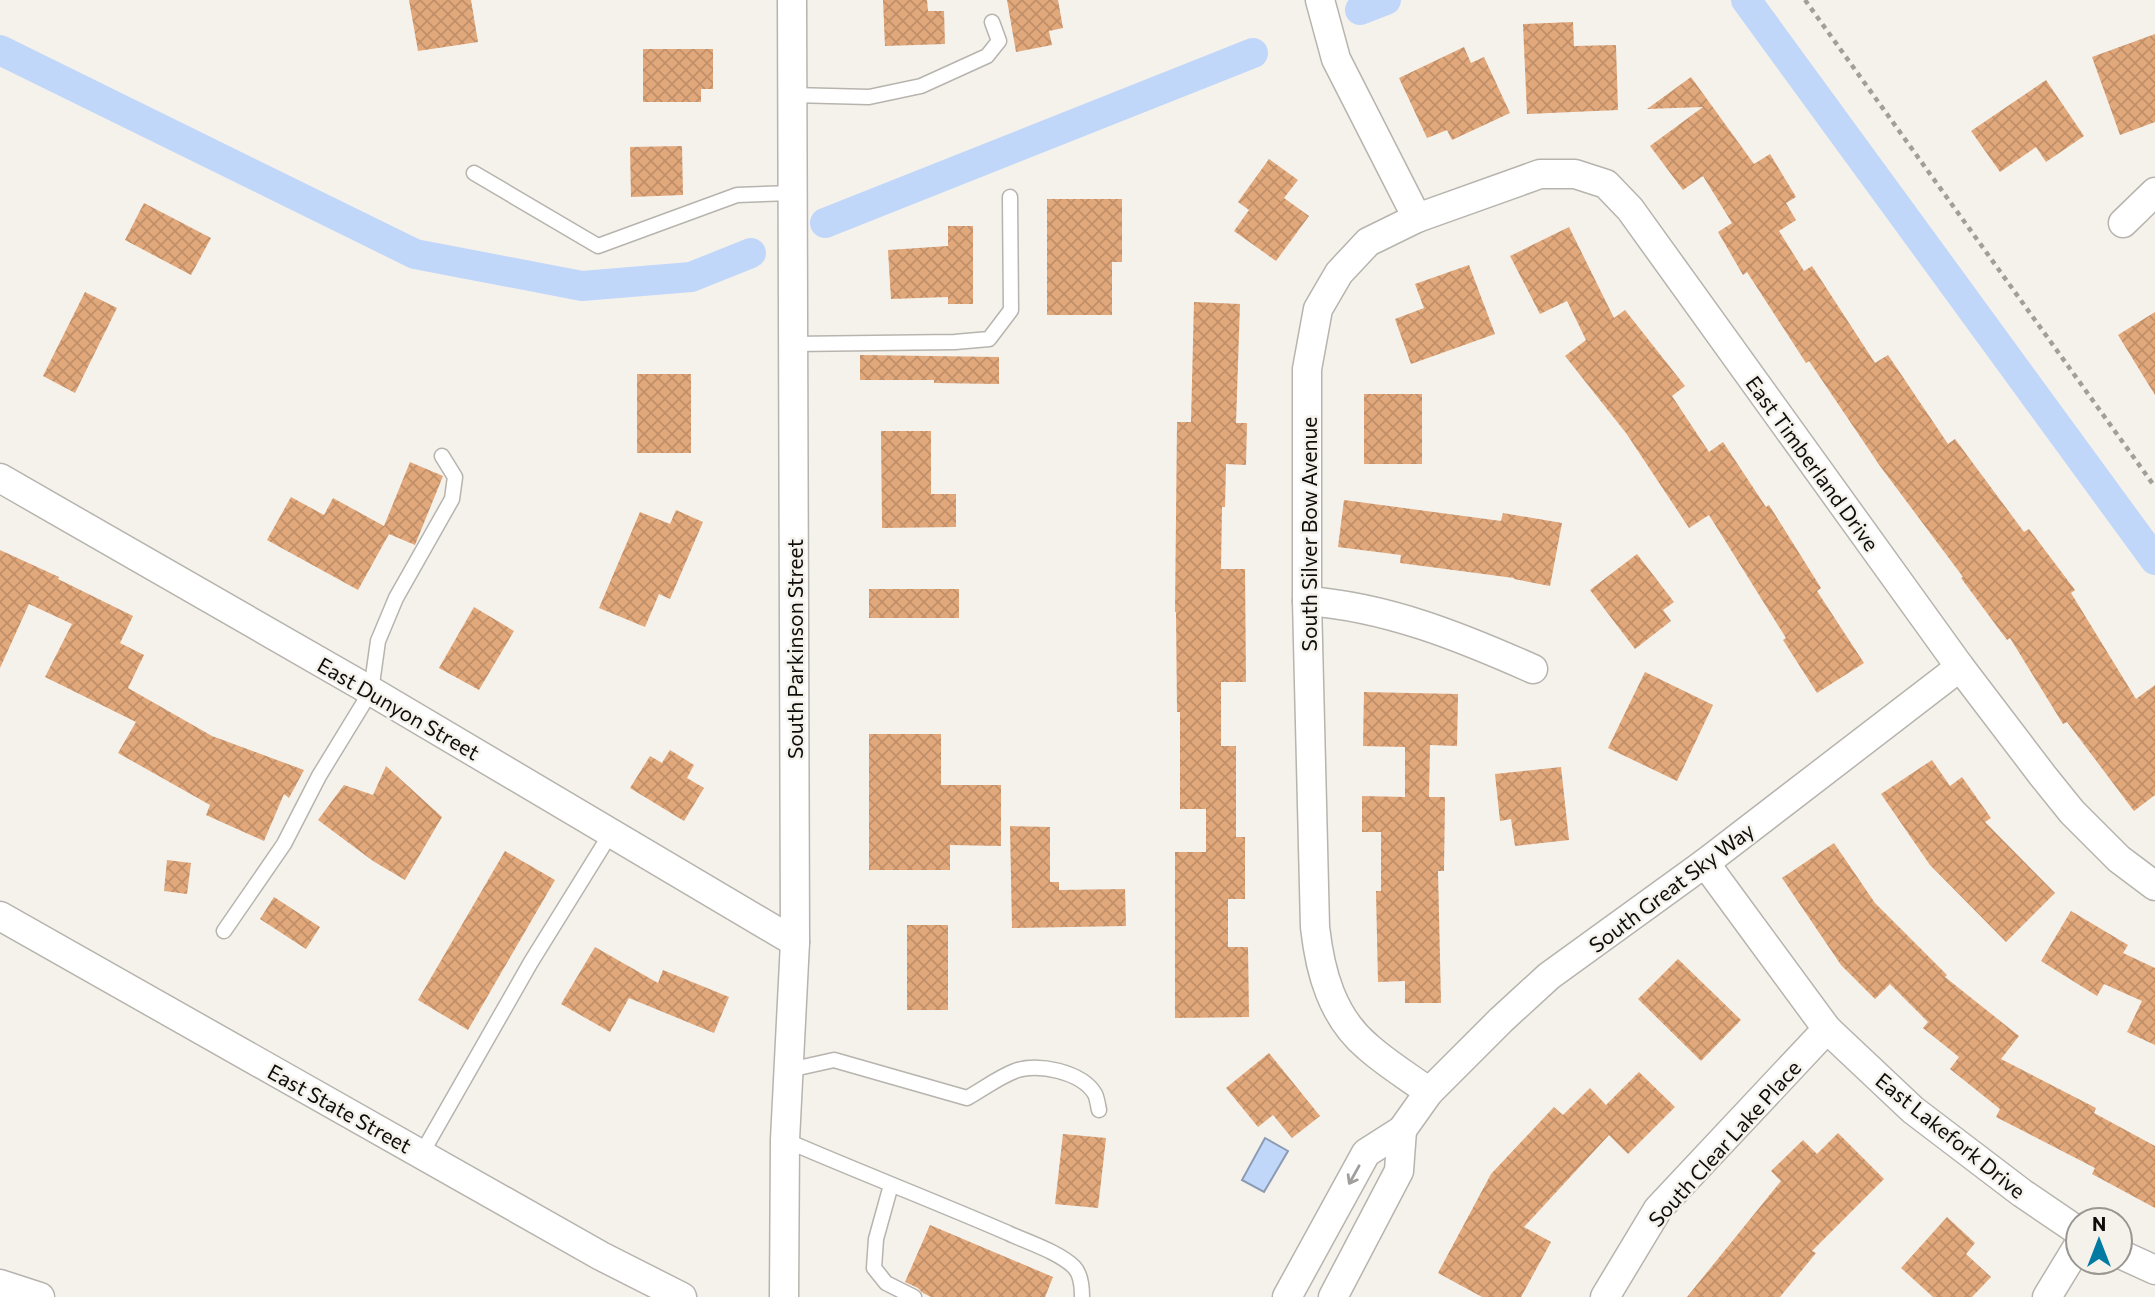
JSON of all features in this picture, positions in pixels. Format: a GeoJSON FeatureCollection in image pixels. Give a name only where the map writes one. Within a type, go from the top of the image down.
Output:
{"type":"FeatureCollection","features":[{"type":"Feature","properties":{"kind":"street","name":"South Parkinson Street"},"geometry":{"type":"LineString","coordinates":[[785,1297],[785,1140],[795,942],[792,0]]}},
{"type":"Feature","properties":{"kind":"street"},"geometry":{"type":"LineString","coordinates":[[1321,0],[1336,59],[1417,218]]}},
{"type":"Feature","properties":{"kind":"street","name":"East Timberland Drive"},"geometry":{"type":"LineString","coordinates":[[1417,218],[1540,174],[1575,174],[1606,184],[1630,209],[1960,667],[2071,812],[2119,859],[2155,886]]}},
{"type":"Feature","properties":{"kind":"street"},"geometry":{"type":"LineString","coordinates":[[2123,223],[2155,192]]}},
{"type":"Feature","properties":{"kind":"street","name":"South Silver Bow Avenue"},"geometry":{"type":"LineString","coordinates":[[1417,218],[1368,242],[1339,273],[1318,309],[1307,369],[1307,601],[1318,961],[1328,992],[1345,1021],[1367,1046],[1429,1092]]}},
{"type":"Feature","properties":{"kind":"street","name":"East Dunyon Street"},"geometry":{"type":"LineString","coordinates":[[0,478],[371,691],[795,942]]}},
{"type":"Feature","properties":{"kind":"street"},"geometry":{"type":"LineString","coordinates":[[1307,601],[1347,604],[1411,621],[1473,642],[1534,669]]}},
{"type":"Feature","properties":{"kind":"street","name":"South Great Sky Way"},"geometry":{"type":"LineString","coordinates":[[1287,1297],[1366,1153],[1402,1130],[1429,1092],[1501,1020],[1549,976],[1705,863],[1960,667]]}},
{"type":"Feature","properties":{"kind":"street","name":"East Lakefork Drive"},"geometry":{"type":"LineString","coordinates":[[1705,863],[1827,1029],[1913,1110],[2064,1222]]}},
{"type":"Feature","properties":{"kind":"street","name":"East State Street"},"geometry":{"type":"LineString","coordinates":[[0,916],[601,1256],[682,1297]]}},
{"type":"Feature","properties":{"kind":"street","name":"South Clear Lake Place"},"geometry":{"type":"LineString","coordinates":[[1605,1297],[1658,1209],[1827,1029]]}},
{"type":"Feature","properties":{"kind":"street"},"geometry":{"type":"LineString","coordinates":[[1334,1297],[1399,1171],[1402,1130]]}},
{"type":"Feature","properties":{"kind":"street"},"geometry":{"type":"LineString","coordinates":[[2134,1260],[2155,1270]]}},
{"type":"Feature","properties":{"kind":"street"},"geometry":{"type":"LineString","coordinates":[[2047,1297],[2064,1269]]}},
{"type":"Feature","properties":{"kind":"street"},"geometry":{"type":"LineString","coordinates":[[0,1284],[40,1297]]}},
{"type":"Feature","properties":{"kind":"lane"},"geometry":{"type":"LineString","coordinates":[[792,95],[869,97],[921,86],[987,57],[999,41],[992,22]]}},
{"type":"Feature","properties":{"kind":"lane"},"geometry":{"type":"LineString","coordinates":[[474,173],[598,246],[737,195],[793,192]]}},
{"type":"Feature","properties":{"kind":"lane"},"geometry":{"type":"LineString","coordinates":[[793,344],[989,340],[1011,310],[1010,197]]}},
{"type":"Feature","properties":{"kind":"lane"},"geometry":{"type":"LineString","coordinates":[[224,931],[284,844],[319,776],[371,691],[378,641],[396,598],[452,499],[455,477],[442,456]]}},
{"type":"Feature","properties":{"kind":"lane"},"geometry":{"type":"LineString","coordinates":[[422,1153],[531,962],[611,833]]}},
{"type":"Feature","properties":{"kind":"lane"},"geometry":{"type":"LineString","coordinates":[[789,1070],[834,1060],[967,1098],[1016,1070],[1037,1067],[1063,1072],[1081,1081],[1095,1094],[1099,1110]]}},
{"type":"Feature","properties":{"kind":"lane"},"geometry":{"type":"LineString","coordinates":[[785,1140],[1055,1254],[1076,1268],[1082,1285],[1082,1297]]}},
{"type":"Feature","properties":{"kind":"lane"},"geometry":{"type":"LineString","coordinates":[[891,1185],[876,1239],[874,1268],[886,1283],[914,1297]]}},
{"type":"Feature","properties":{"kind":"path"},"geometry":{"type":"LineString","coordinates":[[1805,0],[2155,487]]}},
{"type":"Feature","properties":{"kind":"water"},"geometry":{"type":"Polygon","coordinates":[[[1265,1138],[1288,1151],[1264,1192],[1242,1180],[1265,1138]]]}},
{"type":"Feature","properties":{"kind":"building"},"geometry":{"type":"Polygon","coordinates":[[[409,0],[471,0],[478,42],[418,51],[409,0]]]}},
{"type":"Feature","properties":{"kind":"building"},"geometry":{"type":"Polygon","coordinates":[[[883,0],[927,0],[928,11],[944,11],[945,44],[885,46],[883,0]]]}},
{"type":"Feature","properties":{"kind":"building"},"geometry":{"type":"Polygon","coordinates":[[[1007,0],[1058,0],[1063,28],[1049,31],[1052,45],[1016,52],[1007,0]]]}},
{"type":"Feature","properties":{"kind":"building"},"geometry":{"type":"Polygon","coordinates":[[[1573,22],[1574,46],[1616,45],[1618,110],[1527,114],[1523,24],[1573,22]]]}},
{"type":"Feature","properties":{"kind":"building"},"geometry":{"type":"Polygon","coordinates":[[[2155,34],[2155,122],[2120,135],[2092,57],[2155,34]]]}},
{"type":"Feature","properties":{"kind":"building"},"geometry":{"type":"Polygon","coordinates":[[[1464,47],[1471,63],[1484,57],[1510,113],[1452,140],[1447,130],[1427,138],[1399,78],[1464,47]]]}},
{"type":"Feature","properties":{"kind":"building"},"geometry":{"type":"Polygon","coordinates":[[[643,49],[713,49],[713,89],[701,89],[701,102],[643,102],[643,49]]]}},
{"type":"Feature","properties":{"kind":"building"},"geometry":{"type":"Polygon","coordinates":[[[1691,77],[1754,164],[1770,154],[1796,197],[1786,203],[1796,220],[1779,231],[1804,271],[1812,266],[1875,363],[1888,355],[1948,444],[1955,439],[2024,532],[2029,529],[2075,590],[2071,593],[2136,699],[2155,685],[2155,795],[2134,811],[2067,722],[2063,724],[2010,638],[2007,640],[1880,466],[1809,361],[1806,363],[1747,272],[1743,275],[1718,232],[1732,223],[1703,176],[1683,190],[1650,146],[1703,107],[1647,109],[1691,77]]]}},
{"type":"Feature","properties":{"kind":"building"},"geometry":{"type":"Polygon","coordinates":[[[2046,80],[2084,136],[2046,162],[2036,147],[2000,172],[1971,131],[2046,80]]]}},
{"type":"Feature","properties":{"kind":"building"},"geometry":{"type":"Polygon","coordinates":[[[682,146],[683,195],[631,197],[630,147],[682,146]]]}},
{"type":"Feature","properties":{"kind":"building"},"geometry":{"type":"Polygon","coordinates":[[[1269,159],[1298,180],[1284,198],[1309,216],[1276,261],[1234,231],[1249,210],[1238,202],[1269,159]]]}},
{"type":"Feature","properties":{"kind":"building"},"geometry":{"type":"Polygon","coordinates":[[[1047,199],[1122,199],[1122,262],[1112,262],[1112,315],[1047,315],[1047,199]]]}},
{"type":"Feature","properties":{"kind":"building"},"geometry":{"type":"Polygon","coordinates":[[[144,203],[211,238],[191,275],[125,240],[144,203]]]}},
{"type":"Feature","properties":{"kind":"building"},"geometry":{"type":"Polygon","coordinates":[[[948,226],[973,226],[973,304],[948,304],[948,297],[891,299],[888,250],[948,246],[948,226]]]}},
{"type":"Feature","properties":{"kind":"building"},"geometry":{"type":"Polygon","coordinates":[[[1569,227],[1614,318],[1625,310],[1685,386],[1672,396],[1709,452],[1723,442],[1766,507],[1769,505],[1821,588],[1817,591],[1864,663],[1817,693],[1709,515],[1689,528],[1626,433],[1565,356],[1586,340],[1567,301],[1540,314],[1510,256],[1569,227]]]}},
{"type":"Feature","properties":{"kind":"building"},"geometry":{"type":"Polygon","coordinates":[[[1469,265],[1495,334],[1411,364],[1395,319],[1424,308],[1415,284],[1469,265]]]}},
{"type":"Feature","properties":{"kind":"building"},"geometry":{"type":"Polygon","coordinates":[[[85,292],[117,308],[75,393],[43,376],[85,292]]]}},
{"type":"Feature","properties":{"kind":"building"},"geometry":{"type":"Polygon","coordinates":[[[1194,302],[1240,304],[1236,423],[1247,423],[1246,465],[1226,464],[1221,569],[1245,569],[1246,682],[1221,682],[1221,746],[1236,746],[1236,837],[1245,837],[1245,899],[1228,899],[1228,947],[1248,947],[1249,1017],[1175,1018],[1175,852],[1206,852],[1206,809],[1180,809],[1180,712],[1177,712],[1177,422],[1191,422],[1194,302]]]}},
{"type":"Feature","properties":{"kind":"building"},"geometry":{"type":"Polygon","coordinates":[[[2155,312],[2155,395],[2118,335],[2155,312]]]}},
{"type":"Feature","properties":{"kind":"building"},"geometry":{"type":"Polygon","coordinates":[[[860,355],[999,357],[999,384],[934,383],[934,380],[860,380],[860,355]]]}},
{"type":"Feature","properties":{"kind":"building"},"geometry":{"type":"Polygon","coordinates":[[[637,374],[691,374],[691,453],[637,453],[637,374]]]}},
{"type":"Feature","properties":{"kind":"building"},"geometry":{"type":"Polygon","coordinates":[[[1364,394],[1422,394],[1422,464],[1364,464],[1364,394]]]}},
{"type":"Feature","properties":{"kind":"building"},"geometry":{"type":"Polygon","coordinates":[[[881,431],[931,431],[931,494],[956,494],[956,527],[882,528],[881,431]]]}},
{"type":"Feature","properties":{"kind":"building"},"geometry":{"type":"Polygon","coordinates":[[[410,462],[443,476],[415,545],[389,534],[358,590],[267,540],[291,497],[324,515],[333,498],[384,526],[410,462]]]}},
{"type":"Feature","properties":{"kind":"building"},"geometry":{"type":"Polygon","coordinates":[[[1344,500],[1501,521],[1503,513],[1562,523],[1550,586],[1514,578],[1400,563],[1401,555],[1338,547],[1344,500]]]}},
{"type":"Feature","properties":{"kind":"building"},"geometry":{"type":"Polygon","coordinates":[[[676,510],[703,522],[670,599],[659,594],[645,627],[599,608],[640,512],[670,524],[676,510]]]}},
{"type":"Feature","properties":{"kind":"building"},"geometry":{"type":"Polygon","coordinates":[[[0,550],[133,616],[120,643],[144,655],[128,688],[212,736],[304,770],[289,798],[284,794],[264,841],[206,815],[210,805],[118,753],[136,722],[45,677],[72,624],[29,604],[0,668],[0,550]]]}},
{"type":"Feature","properties":{"kind":"building"},"geometry":{"type":"Polygon","coordinates":[[[1637,554],[1674,602],[1663,610],[1671,621],[1635,649],[1590,590],[1637,554]]]}},
{"type":"Feature","properties":{"kind":"building"},"geometry":{"type":"Polygon","coordinates":[[[869,589],[959,589],[959,618],[869,618],[869,589]]]}},
{"type":"Feature","properties":{"kind":"building"},"geometry":{"type":"Polygon","coordinates":[[[474,607],[514,631],[479,690],[439,668],[474,607]]]}},
{"type":"Feature","properties":{"kind":"building"},"geometry":{"type":"Polygon","coordinates":[[[1645,672],[1713,705],[1677,781],[1608,748],[1645,672]]]}},
{"type":"Feature","properties":{"kind":"building"},"geometry":{"type":"Polygon","coordinates":[[[1364,692],[1458,694],[1457,746],[1430,745],[1429,797],[1445,797],[1444,871],[1438,871],[1441,1003],[1405,1003],[1405,981],[1378,982],[1376,891],[1381,891],[1381,832],[1362,832],[1362,796],[1405,797],[1405,747],[1363,746],[1364,692]]]}},
{"type":"Feature","properties":{"kind":"building"},"geometry":{"type":"Polygon","coordinates":[[[869,734],[941,734],[941,785],[1001,785],[1001,846],[950,845],[950,870],[869,870],[869,734]]]}},
{"type":"Feature","properties":{"kind":"building"},"geometry":{"type":"Polygon","coordinates":[[[670,750],[694,765],[687,778],[704,788],[684,821],[630,788],[650,756],[662,763],[670,750]]]}},
{"type":"Feature","properties":{"kind":"building"},"geometry":{"type":"Polygon","coordinates":[[[1932,760],[1950,786],[1962,777],[1991,818],[1985,822],[2055,893],[2006,942],[1930,865],[1881,794],[1932,760]]]}},
{"type":"Feature","properties":{"kind":"building"},"geometry":{"type":"Polygon","coordinates":[[[386,766],[442,817],[405,880],[373,861],[318,820],[344,785],[373,795],[386,766]]]}},
{"type":"Feature","properties":{"kind":"building"},"geometry":{"type":"Polygon","coordinates":[[[1561,767],[1569,840],[1515,846],[1511,819],[1500,821],[1495,774],[1561,767]]]}},
{"type":"Feature","properties":{"kind":"building"},"geometry":{"type":"Polygon","coordinates":[[[1010,826],[1050,827],[1050,882],[1059,882],[1059,890],[1125,889],[1126,926],[1012,928],[1010,826]]]}},
{"type":"Feature","properties":{"kind":"building"},"geometry":{"type":"Polygon","coordinates":[[[1834,843],[1875,903],[1947,975],[1945,977],[2019,1036],[2001,1059],[2096,1108],[2094,1113],[2155,1146],[2155,1208],[2092,1174],[2095,1168],[1996,1117],[2000,1109],[1950,1069],[1959,1057],[1923,1028],[1928,1022],[1890,984],[1875,999],[1841,965],[1782,878],[1834,843]]]}},
{"type":"Feature","properties":{"kind":"building"},"geometry":{"type":"Polygon","coordinates":[[[505,851],[555,880],[468,1030],[418,1000],[505,851]]]}},
{"type":"Feature","properties":{"kind":"building"},"geometry":{"type":"Polygon","coordinates":[[[167,860],[191,863],[187,894],[164,891],[167,860]]]}},
{"type":"Feature","properties":{"kind":"building"},"geometry":{"type":"Polygon","coordinates":[[[274,897],[320,927],[306,949],[260,919],[274,897]]]}},
{"type":"Feature","properties":{"kind":"building"},"geometry":{"type":"Polygon","coordinates":[[[2071,911],[2128,945],[2123,953],[2155,968],[2155,1045],[2127,1032],[2142,1001],[2104,984],[2097,996],[2041,961],[2071,911]]]}},
{"type":"Feature","properties":{"kind":"building"},"geometry":{"type":"Polygon","coordinates":[[[907,925],[948,925],[948,1010],[907,1010],[907,925]]]}},
{"type":"Feature","properties":{"kind":"building"},"geometry":{"type":"Polygon","coordinates":[[[595,947],[658,983],[663,970],[729,997],[714,1033],[629,998],[610,1032],[561,1004],[595,947]]]}},
{"type":"Feature","properties":{"kind":"building"},"geometry":{"type":"Polygon","coordinates":[[[1678,959],[1741,1020],[1701,1061],[1638,999],[1678,959]]]}},
{"type":"Feature","properties":{"kind":"building"},"geometry":{"type":"Polygon","coordinates":[[[1269,1053],[1320,1116],[1292,1138],[1273,1115],[1258,1127],[1226,1088],[1269,1053]]]}},
{"type":"Feature","properties":{"kind":"building"},"geometry":{"type":"Polygon","coordinates":[[[1639,1072],[1675,1107],[1628,1154],[1609,1135],[1524,1227],[1551,1242],[1521,1297],[1482,1297],[1438,1273],[1491,1174],[1554,1107],[1563,1115],[1590,1088],[1606,1105],[1639,1072]]]}},
{"type":"Feature","properties":{"kind":"building"},"geometry":{"type":"Polygon","coordinates":[[[1838,1133],[1884,1179],[1812,1251],[1816,1253],[1780,1297],[1687,1297],[1781,1181],[1771,1171],[1803,1140],[1817,1154],[1838,1133]]]}},
{"type":"Feature","properties":{"kind":"building"},"geometry":{"type":"Polygon","coordinates":[[[1063,1134],[1106,1138],[1098,1208],[1055,1204],[1063,1134]]]}},
{"type":"Feature","properties":{"kind":"building"},"geometry":{"type":"Polygon","coordinates":[[[1947,1217],[1975,1243],[1966,1254],[1991,1277],[1972,1297],[1933,1297],[1901,1268],[1947,1217]]]}},
{"type":"Feature","properties":{"kind":"building"},"geometry":{"type":"Polygon","coordinates":[[[930,1225],[1053,1277],[1045,1297],[931,1297],[905,1282],[930,1225]]]}},
{"type":"Feature","properties":{"kind":"waterway"},"geometry":{"type":"LineString","coordinates":[[1360,10],[1386,0]]}},
{"type":"Feature","properties":{"kind":"waterway"},"geometry":{"type":"LineString","coordinates":[[1746,0],[2155,560]]}},
{"type":"Feature","properties":{"kind":"waterway"},"geometry":{"type":"LineString","coordinates":[[0,50],[415,254],[582,286],[691,277],[751,253]]}},
{"type":"Feature","properties":{"kind":"waterway"},"geometry":{"type":"LineString","coordinates":[[825,223],[1253,53]]}}]}
